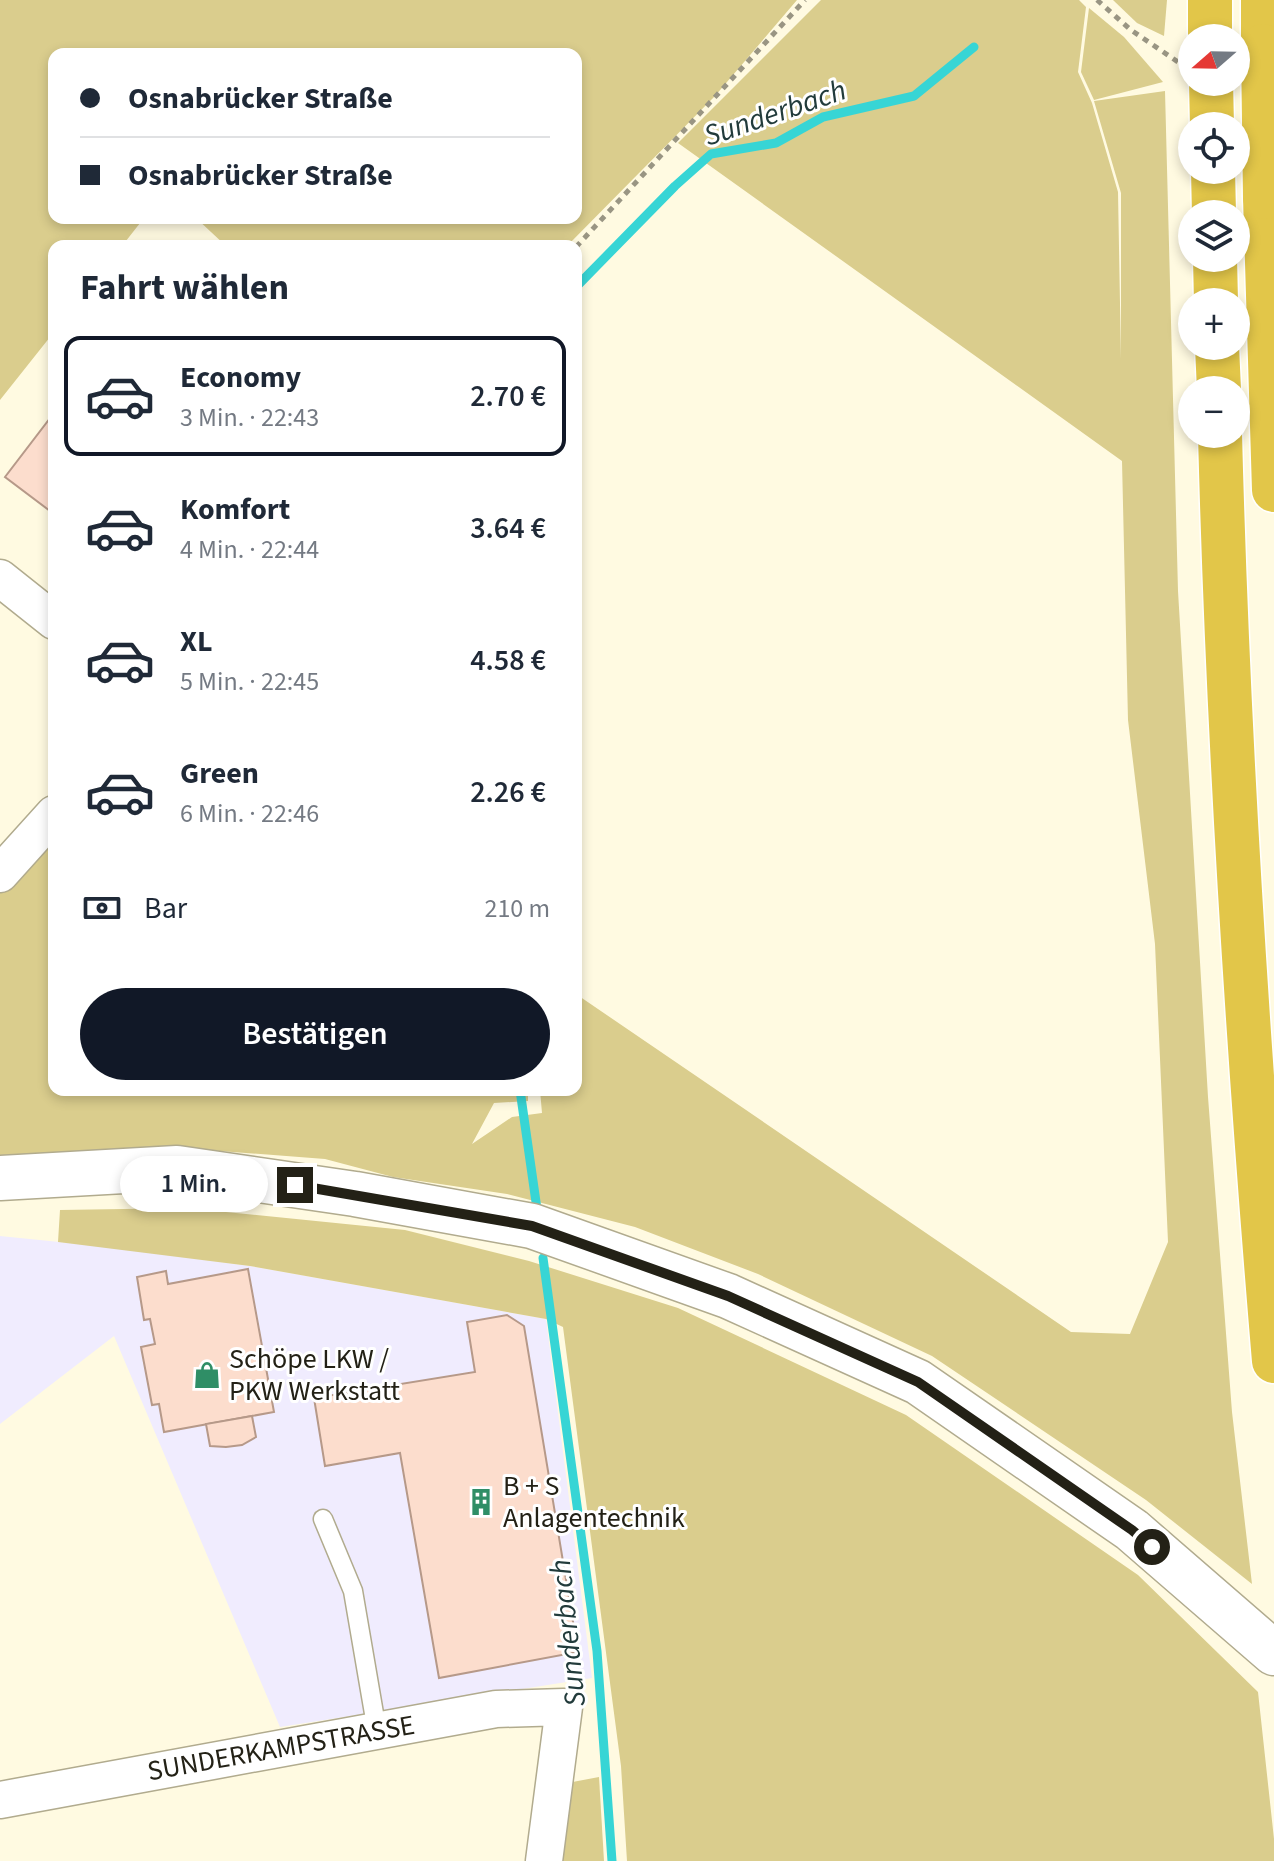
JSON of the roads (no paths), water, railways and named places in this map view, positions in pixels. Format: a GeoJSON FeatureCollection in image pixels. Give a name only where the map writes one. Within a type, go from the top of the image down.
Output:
{"type":"FeatureCollection","features":[{"type":"Feature","properties":{"kind":"highway"},"geometry":{"type":"LineString","coordinates":[[1263,0],[1265,197],[1274,490]]}},
{"type":"Feature","properties":{"kind":"highway"},"geometry":{"type":"LineString","coordinates":[[1220,448],[1225,639],[1248,1034],[1274,1361]]}},
{"type":"Feature","properties":{"kind":"main road"},"geometry":{"type":"LineString","coordinates":[[0,1178],[177,1168],[355,1194],[532,1226],[728,1296],[918,1382],[1132,1530],[1274,1653]]}},
{"type":"Feature","properties":{"kind":"street"},"geometry":{"type":"LineString","coordinates":[[0,578],[48,616]]}},
{"type":"Feature","properties":{"kind":"street"},"geometry":{"type":"LineString","coordinates":[[0,874],[48,821]]}},
{"type":"Feature","properties":{"kind":"street","name":"SUNDERKAMPSTRASSE"},"geometry":{"type":"LineString","coordinates":[[0,1800],[496,1709],[564,1707],[544,1861]]}},
{"type":"Feature","properties":{"kind":"lane"},"geometry":{"type":"LineString","coordinates":[[323,1519],[353,1591],[377,1731]]}},
{"type":"Feature","properties":{"kind":"waterway","name":"Sunderbach"},"geometry":{"type":"LineString","coordinates":[[582,281],[675,186],[711,154],[776,143],[823,117],[914,96],[974,47]]}},
{"type":"Feature","properties":{"kind":"waterway","name":"Sunderbach"},"geometry":{"type":"LineString","coordinates":[[521,1096],[537,1209]]}},
{"type":"Feature","properties":{"kind":"waterway","name":"Sunderbach"},"geometry":{"type":"LineString","coordinates":[[543,1258],[597,1651],[612,1861]]}},
{"type":"Feature","properties":{"kind":"place","name":"Schöpe LKW / PKW Werkstatt"},"geometry":{"type":"Point","coordinates":[207,1375]}},
{"type":"Feature","properties":{"kind":"place","name":"B + S Anlagentechnik"},"geometry":{"type":"Point","coordinates":[481,1502]}}]}
